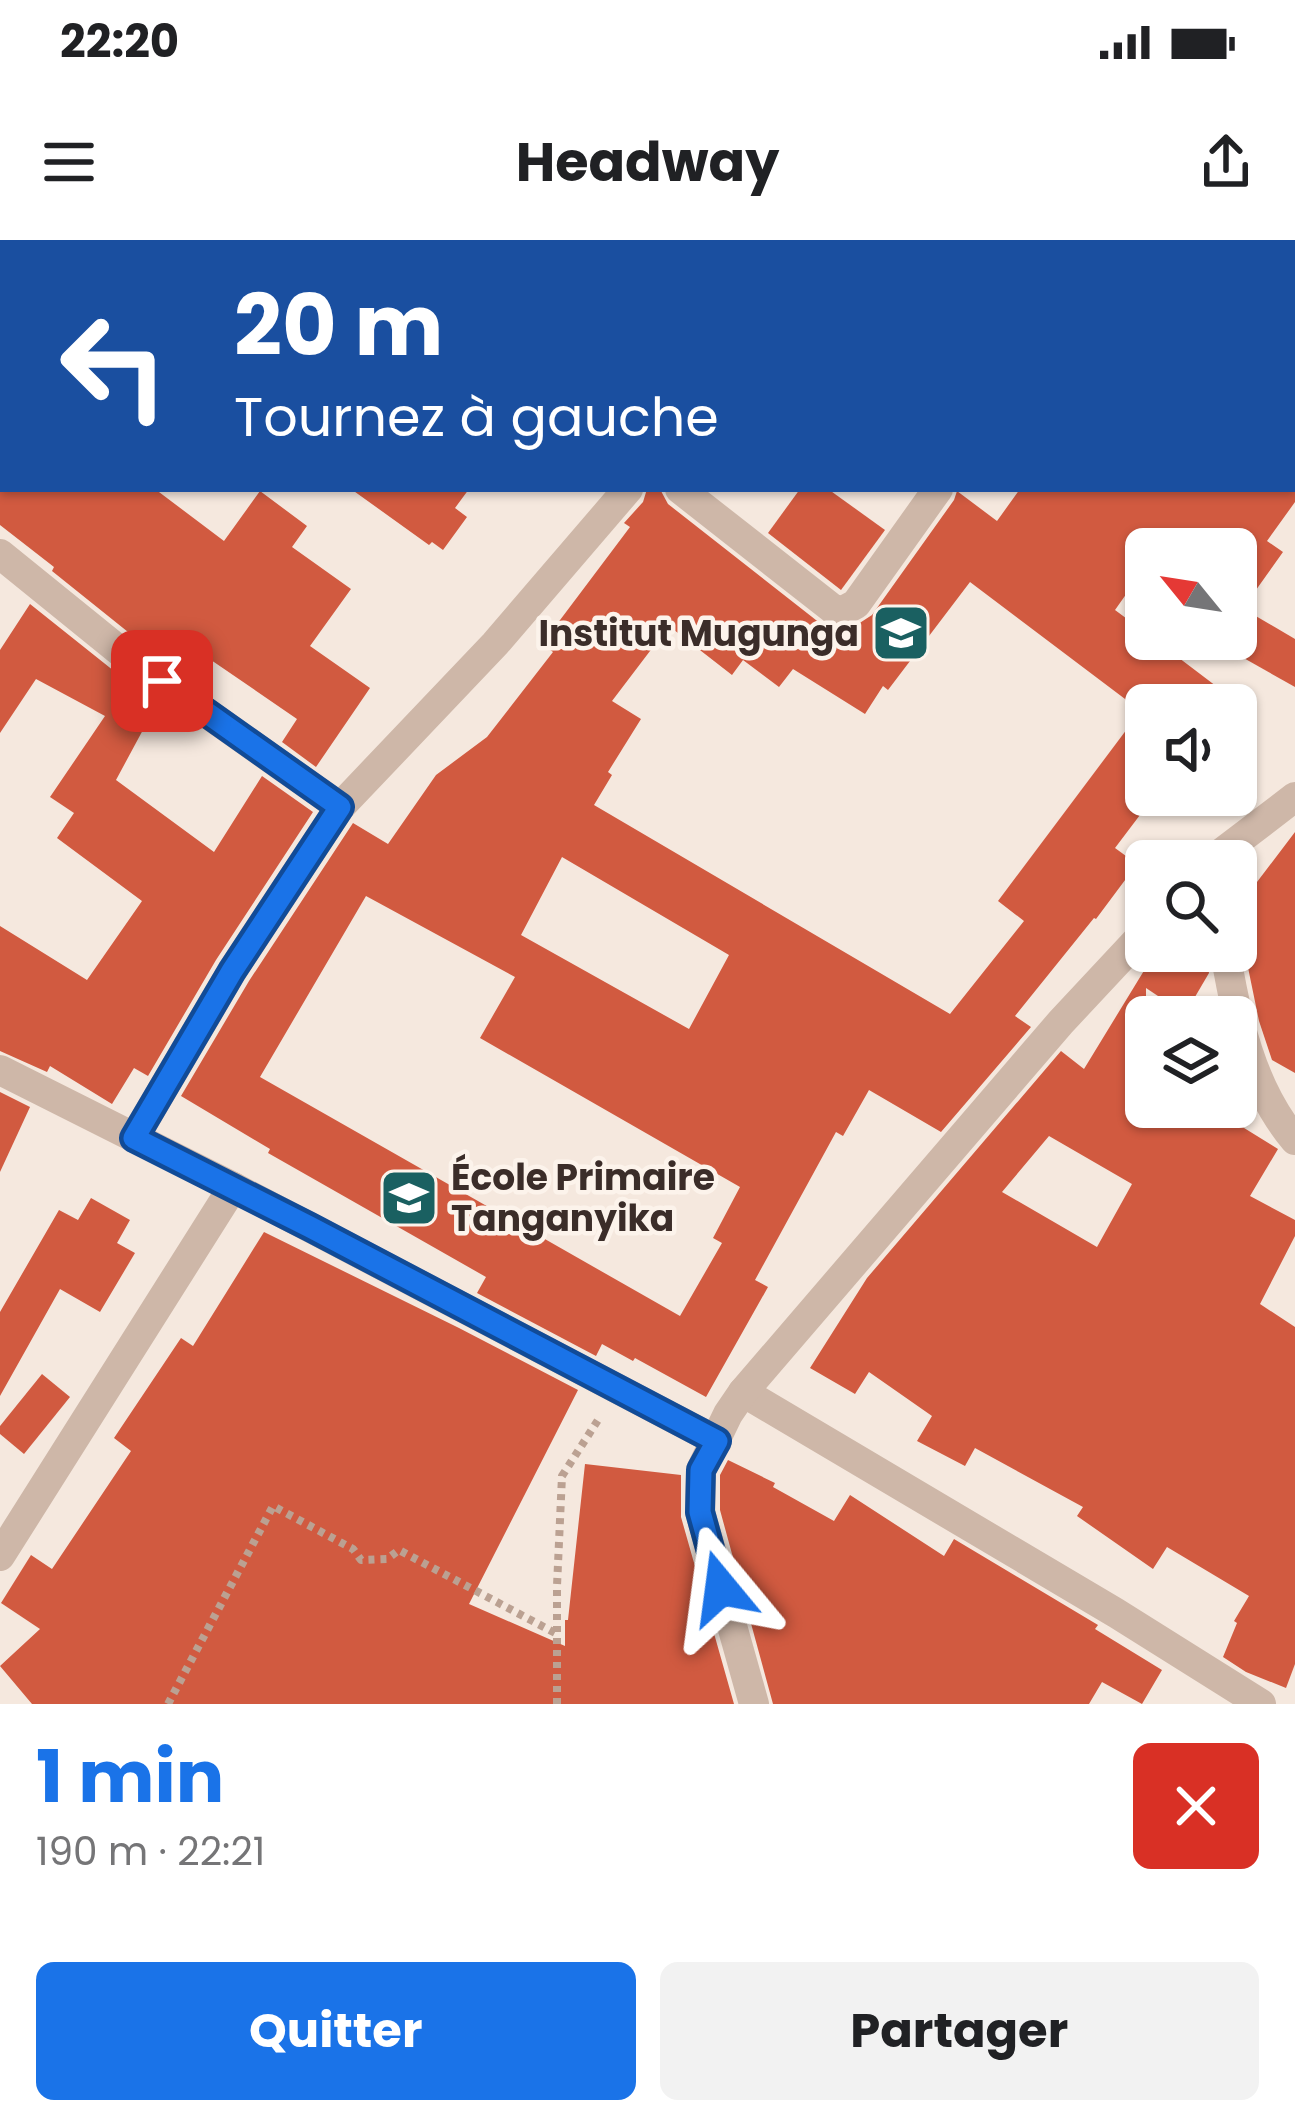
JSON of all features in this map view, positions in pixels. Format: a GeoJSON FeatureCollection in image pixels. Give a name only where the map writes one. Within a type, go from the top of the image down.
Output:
{"type":"FeatureCollection","features":[{"type":"Feature","properties":{"kind":"street"},"geometry":{"type":"LineString","coordinates":[[134,1138],[232,971],[340,807],[495,644],[625,492]]}},
{"type":"Feature","properties":{"kind":"street"},"geometry":{"type":"LineString","coordinates":[[684,492],[833,609],[843,611],[856,604],[936,492]]}},
{"type":"Feature","properties":{"kind":"street"},"geometry":{"type":"LineString","coordinates":[[0,554],[126,656],[340,807]]}},
{"type":"Feature","properties":{"kind":"street"},"geometry":{"type":"LineString","coordinates":[[1239,840],[1295,797]]}},
{"type":"Feature","properties":{"kind":"street"},"geometry":{"type":"LineString","coordinates":[[754,1704],[700,1512],[701,1470],[728,1414],[1125,954]]}},
{"type":"Feature","properties":{"kind":"street"},"geometry":{"type":"LineString","coordinates":[[1228,972],[1234,1008],[1256,1076],[1295,1141]]}},
{"type":"Feature","properties":{"kind":"street"},"geometry":{"type":"LineString","coordinates":[[0,1070],[717,1441]]}},
{"type":"Feature","properties":{"kind":"street"},"geometry":{"type":"LineString","coordinates":[[4,1541],[232,1187]]}},
{"type":"Feature","properties":{"kind":"street"},"geometry":{"type":"LineString","coordinates":[[743,1392],[1261,1704]]}},
{"type":"Feature","properties":{"kind":"path"},"geometry":{"type":"LineString","coordinates":[[557,1704],[562,1476],[618,1388]]}},
{"type":"Feature","properties":{"kind":"path"},"geometry":{"type":"LineString","coordinates":[[168,1704],[273,1506],[352,1549],[361,1560],[387,1558],[399,1550],[557,1634]]}},
{"type":"Feature","properties":{"kind":"building"},"geometry":{"type":"Polygon","coordinates":[[[0,492],[159,492],[224,541],[261,492],[307,526],[292,547],[351,589],[310,646],[370,688],[316,767],[282,742],[297,719],[211,660],[196,681],[138,640],[0,525],[0,492]]]}},
{"type":"Feature","properties":{"kind":"building"},"geometry":{"type":"Polygon","coordinates":[[[355,492],[467,492],[455,508],[467,517],[443,550],[432,542],[429,545],[355,492]]]}},
{"type":"Feature","properties":{"kind":"building"},"geometry":{"type":"Polygon","coordinates":[[[646,492],[662,492],[668,504],[821,624],[841,630],[872,615],[957,492],[997,521],[1018,492],[1295,492],[1295,502],[1267,541],[1283,552],[1257,589],[1257,528],[1125,528],[1125,596],[1115,610],[1125,617],[1125,660],[1182,660],[1213,684],[1125,684],[1125,699],[970,582],[865,714],[793,669],[779,687],[743,660],[732,675],[669,626],[612,701],[641,719],[594,805],[950,1014],[1024,921],[998,901],[1125,732],[1125,816],[1139,816],[1115,848],[1125,855],[1125,880],[1015,1016],[1031,1027],[941,1132],[869,1090],[843,1136],[836,1132],[755,1280],[768,1287],[706,1397],[602,1344],[596,1356],[477,1293],[486,1277],[268,1153],[270,1149],[181,1096],[249,981],[353,823],[388,844],[436,775],[487,737],[553,652],[542,644],[630,527],[624,523],[646,492]],[[562,857],[521,935],[689,1029],[729,955],[562,857]],[[366,896],[260,1077],[680,1316],[722,1243],[713,1238],[740,1187],[480,1038],[515,977],[366,896]]]}},
{"type":"Feature","properties":{"kind":"building"},"geometry":{"type":"Polygon","coordinates":[[[798,492],[832,492],[885,530],[841,590],[768,533],[798,492]]]}},
{"type":"Feature","properties":{"kind":"building"},"geometry":{"type":"Polygon","coordinates":[[[30,604],[158,702],[116,780],[214,852],[262,776],[313,812],[216,960],[148,1076],[134,1068],[112,1104],[50,1066],[47,1072],[0,1051],[0,926],[87,980],[142,901],[57,838],[74,813],[50,797],[105,716],[36,679],[0,733],[0,650],[30,604]]]}},
{"type":"Feature","properties":{"kind":"building"},"geometry":{"type":"Polygon","coordinates":[[[1257,617],[1295,639],[1295,687],[1247,660],[1257,660],[1257,617]]]}},
{"type":"Feature","properties":{"kind":"building"},"geometry":{"type":"Polygon","coordinates":[[[1295,832],[1295,1073],[1272,1060],[1249,972],[1257,972],[1257,882],[1295,832]]]}},
{"type":"Feature","properties":{"kind":"building"},"geometry":{"type":"Polygon","coordinates":[[[1143,972],[1209,972],[1196,996],[1158,996],[1146,988],[1146,996],[1129,996],[1143,972]]]}},
{"type":"Feature","properties":{"kind":"building"},"geometry":{"type":"Polygon","coordinates":[[[1125,1002],[1125,1128],[1244,1128],[1278,1149],[1250,1196],[1295,1220],[1295,1236],[1260,1304],[1295,1327],[1295,1664],[1286,1688],[1223,1657],[1234,1621],[1249,1596],[1167,1547],[1153,1569],[1077,1516],[1083,1507],[975,1448],[965,1466],[917,1441],[932,1416],[869,1372],[855,1394],[810,1368],[867,1278],[1061,1051],[1084,1069],[1125,1002]],[[1049,1136],[1002,1192],[1097,1247],[1132,1184],[1049,1136]]]}},
{"type":"Feature","properties":{"kind":"building"},"geometry":{"type":"Polygon","coordinates":[[[0,1092],[30,1107],[0,1172],[0,1092]]]}},
{"type":"Feature","properties":{"kind":"building"},"geometry":{"type":"Polygon","coordinates":[[[91,1198],[130,1220],[117,1243],[135,1253],[100,1312],[60,1289],[0,1396],[0,1312],[59,1210],[78,1220],[91,1198]]]}},
{"type":"Feature","properties":{"kind":"building"},"geometry":{"type":"Polygon","coordinates":[[[264,1232],[578,1390],[469,1604],[565,1646],[585,1464],[681,1475],[681,1517],[734,1704],[32,1704],[0,1666],[40,1629],[1,1603],[31,1555],[52,1569],[131,1451],[114,1438],[181,1338],[193,1346],[264,1232]]]}},
{"type":"Feature","properties":{"kind":"building"},"geometry":{"type":"Polygon","coordinates":[[[42,1374],[70,1397],[24,1454],[0,1434],[0,1426],[42,1374]]]}},
{"type":"Feature","properties":{"kind":"building"},"geometry":{"type":"Polygon","coordinates":[[[728,1460],[834,1521],[850,1495],[944,1556],[954,1539],[1098,1625],[1095,1629],[1162,1670],[1142,1704],[1102,1682],[1089,1704],[773,1704],[720,1510],[720,1475],[728,1460]]]}},
{"type":"Feature","properties":{"kind":"place","name":"Institut Mugunga"},"geometry":{"type":"Point","coordinates":[901,633]}},
{"type":"Feature","properties":{"kind":"place","name":"École Primaire Tanganyika"},"geometry":{"type":"Point","coordinates":[409,1198]}},
{"type":"Feature","properties":{"kind":"route"},"geometry":{"type":"LineString","coordinates":[[162,681],[340,807],[232,971],[134,1138],[717,1441],[701,1470],[700,1512],[721,1588]]}}]}
